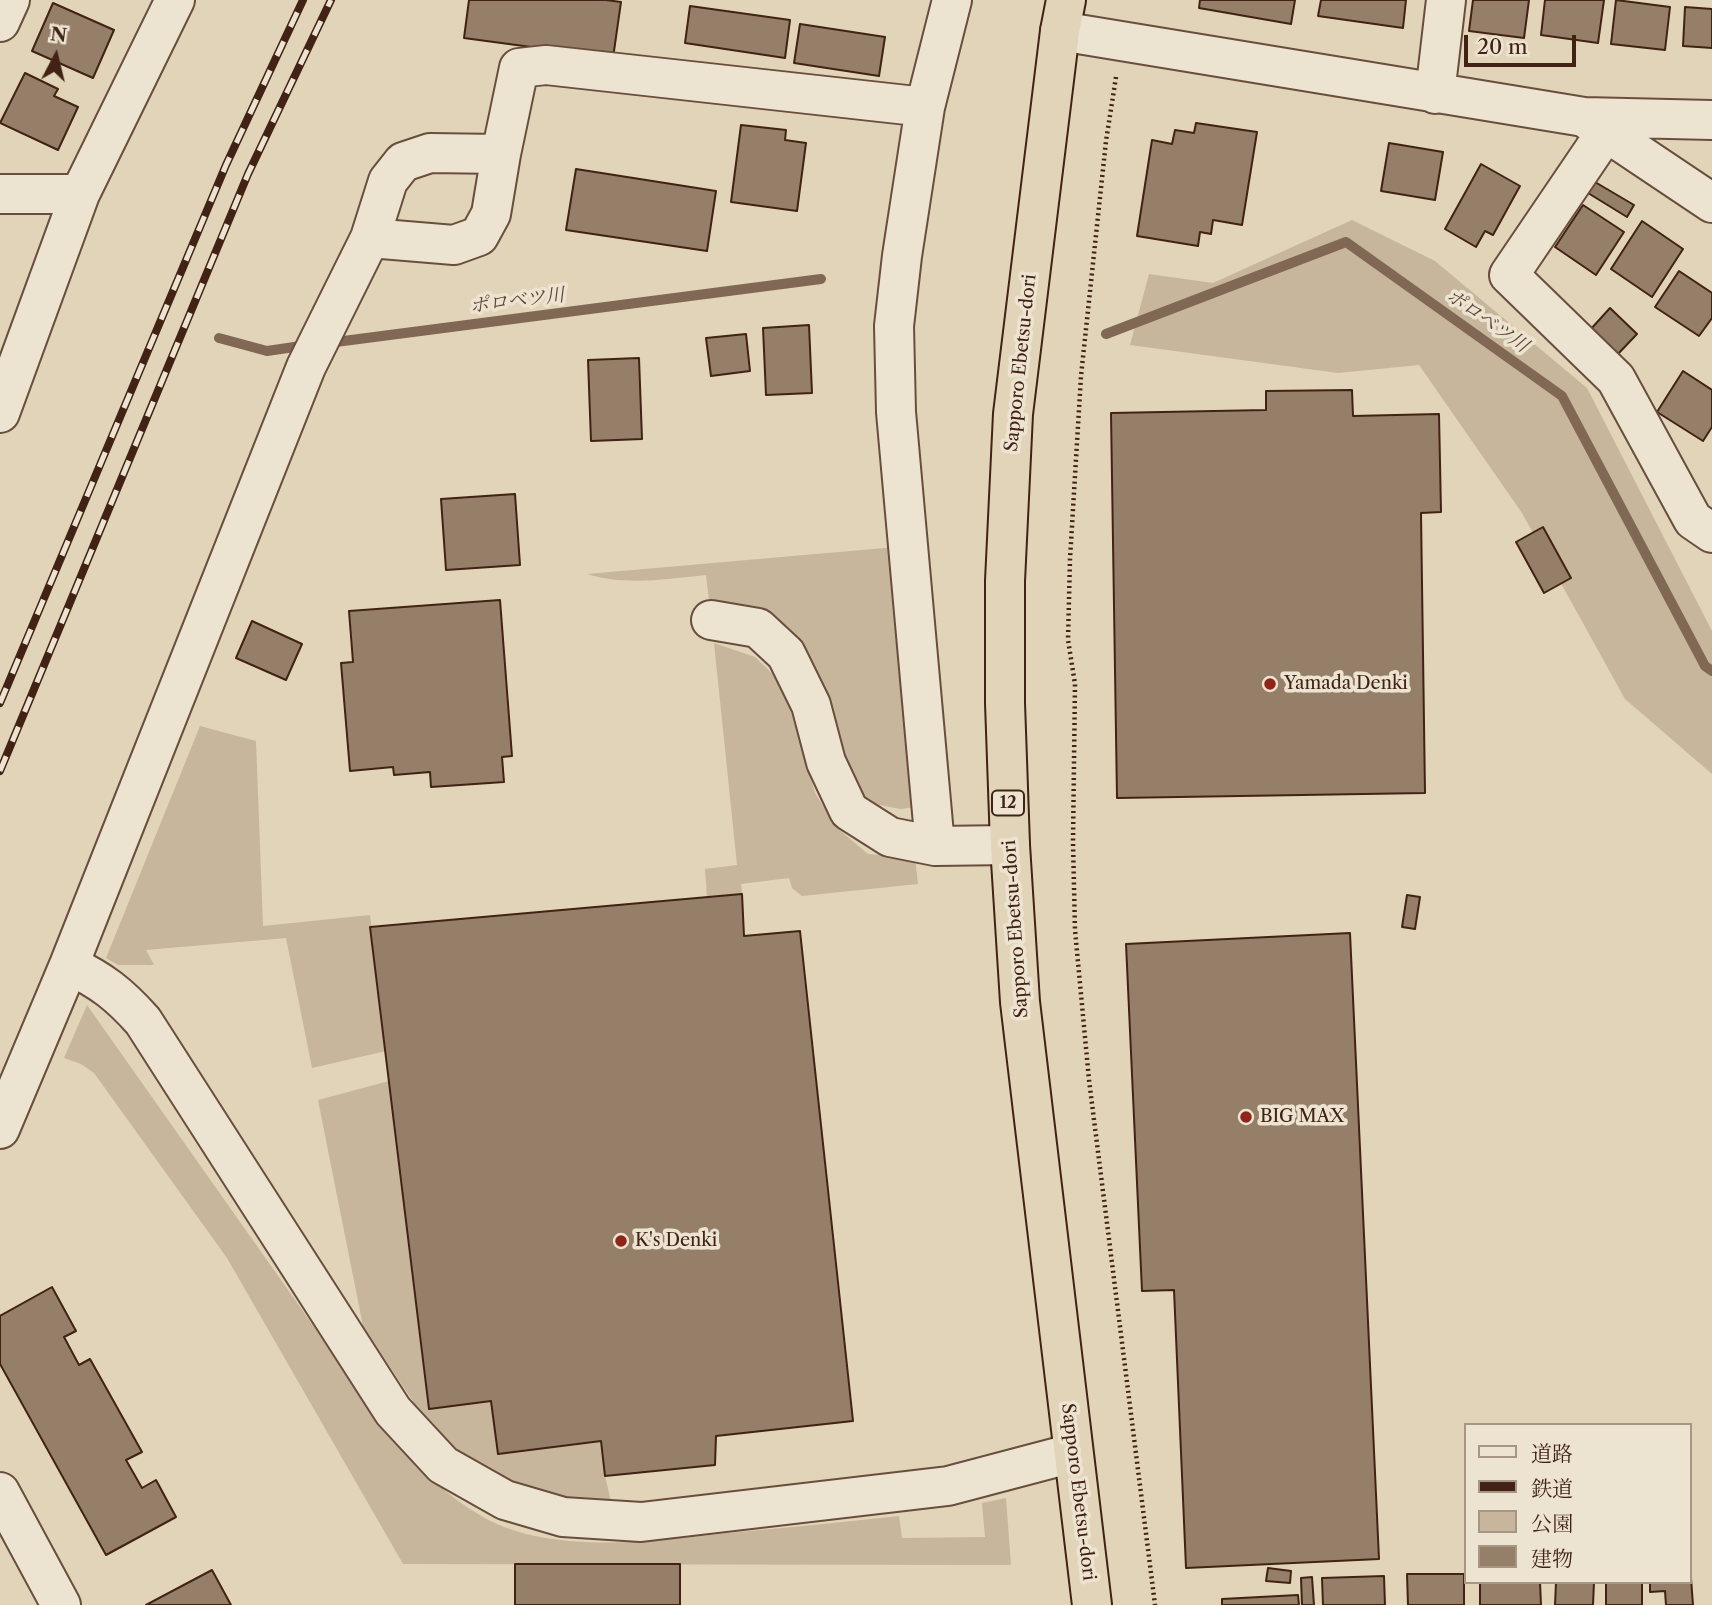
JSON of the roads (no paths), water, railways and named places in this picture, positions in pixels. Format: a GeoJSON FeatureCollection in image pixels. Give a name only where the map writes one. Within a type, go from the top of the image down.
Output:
{"type":"FeatureCollection","features":[{"type":"Feature","properties":{"kind":"highway","name":"Sapporo Ebetsu-dori"},"geometry":{"type":"LineString","coordinates":[[1063,16],[1013,414],[1005,595],[1005,703],[1010,845],[1022,1015],[1093,1605]]}},
{"type":"Feature","properties":{"kind":"street"},"geometry":{"type":"LineString","coordinates":[[0,22],[10,0]]}},
{"type":"Feature","properties":{"kind":"street"},"geometry":{"type":"LineString","coordinates":[[0,413],[80,194],[175,0]]}},
{"type":"Feature","properties":{"kind":"street"},"geometry":{"type":"LineString","coordinates":[[935,846],[896,412],[894,326],[925,107],[952,0]]}},
{"type":"Feature","properties":{"kind":"street"},"geometry":{"type":"LineString","coordinates":[[1435,94],[1446,0]]}},
{"type":"Feature","properties":{"kind":"street"},"geometry":{"type":"LineString","coordinates":[[1063,16],[1122,41],[1595,124],[1712,120]]}},
{"type":"Feature","properties":{"kind":"street"},"geometry":{"type":"LineString","coordinates":[[370,239],[454,245],[479,236],[492,214],[519,68],[546,65],[925,107]]}},
{"type":"Feature","properties":{"kind":"street"},"geometry":{"type":"LineString","coordinates":[[1595,124],[1712,203]]}},
{"type":"Feature","properties":{"kind":"street"},"geometry":{"type":"LineString","coordinates":[[1595,124],[1509,275],[1616,379],[1693,520],[1712,533]]}},
{"type":"Feature","properties":{"kind":"street"},"geometry":{"type":"LineString","coordinates":[[0,1129],[69,965],[306,367],[370,239],[388,181],[403,163],[430,153],[501,154]]}},
{"type":"Feature","properties":{"kind":"street"},"geometry":{"type":"LineString","coordinates":[[0,194],[80,194]]}},
{"type":"Feature","properties":{"kind":"street"},"geometry":{"type":"LineString","coordinates":[[711,620],[758,628],[786,654],[811,705],[826,762],[849,811],[890,837],[935,846],[1010,845]]}},
{"type":"Feature","properties":{"kind":"street"},"geometry":{"type":"LineString","coordinates":[[69,965],[107,985],[122,997],[143,1021],[393,1411],[443,1465],[505,1500],[563,1517],[641,1522],[948,1486],[1073,1453]]}},
{"type":"Feature","properties":{"kind":"street"},"geometry":{"type":"LineString","coordinates":[[0,1492],[61,1605]]}},
{"type":"Feature","properties":{"kind":"waterway","name":"ポロベツ川"},"geometry":{"type":"LineString","coordinates":[[1106,334],[1346,242],[1562,396],[1705,666],[1712,671]]}},
{"type":"Feature","properties":{"kind":"waterway","name":"ポロベツ川"},"geometry":{"type":"LineString","coordinates":[[328,343],[821,279]]}},
{"type":"Feature","properties":{"kind":"waterway","name":"ポロベツ川"},"geometry":{"type":"LineString","coordinates":[[219,338],[267,351],[308,345]]}},
{"type":"Feature","properties":{"kind":"railway"},"geometry":{"type":"LineString","coordinates":[[0,703],[226,165],[303,0]]}},
{"type":"Feature","properties":{"kind":"railway"},"geometry":{"type":"LineString","coordinates":[[0,771],[248,174],[331,0]]}},
{"type":"Feature","properties":{"kind":"place","name":"Yamada Denki"},"geometry":{"type":"Point","coordinates":[1270,684]}},
{"type":"Feature","properties":{"kind":"place","name":"BIG MAX"},"geometry":{"type":"Point","coordinates":[1246,1117]}},
{"type":"Feature","properties":{"kind":"place","name":"K's Denki"},"geometry":{"type":"Point","coordinates":[621,1241]}}]}
